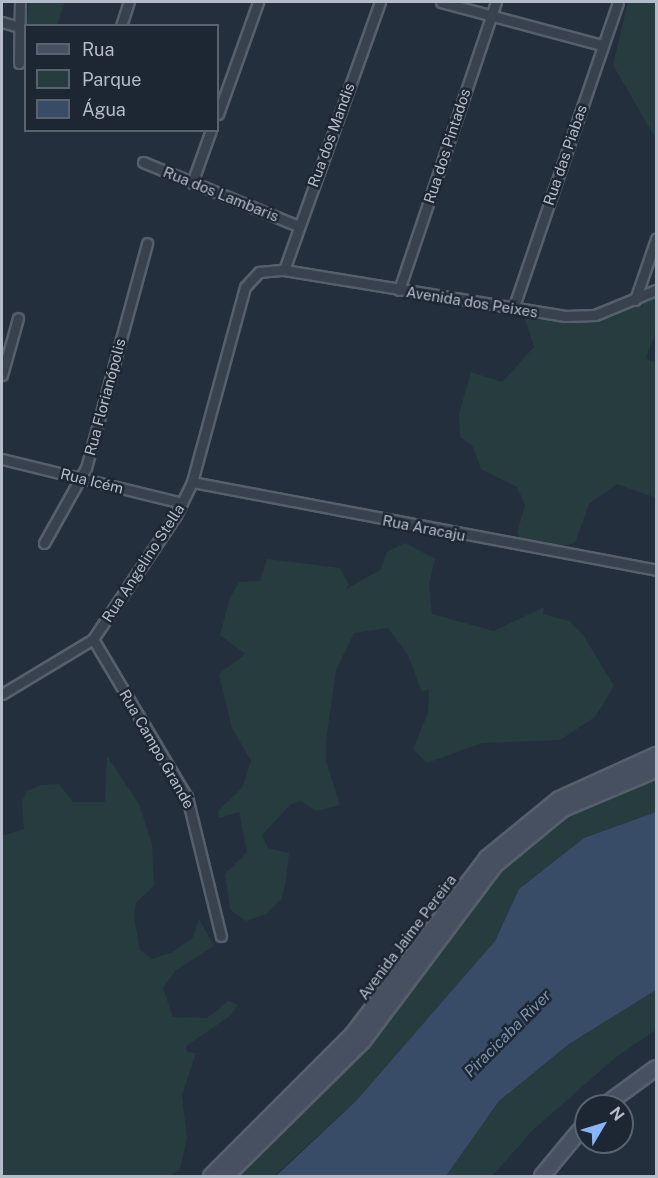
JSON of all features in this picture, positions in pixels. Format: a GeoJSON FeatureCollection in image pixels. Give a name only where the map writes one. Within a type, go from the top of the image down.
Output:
{"type":"FeatureCollection","features":[{"type":"Feature","properties":{"kind":"main road","name":"Avenida Jaime Pereira"},"geometry":{"type":"LineString","coordinates":[[211,1176],[353,1034],[487,858],[559,799],[657,755]]}},
{"type":"Feature","properties":{"kind":"main road","name":"Avenida Jaime Pereira"},"geometry":{"type":"LineString","coordinates":[[226,1176],[363,1041],[496,864],[562,809],[657,770]]}},
{"type":"Feature","properties":{"kind":"main road"},"geometry":{"type":"LineString","coordinates":[[621,1094],[657,1068]]}},
{"type":"Feature","properties":{"kind":"main road"},"geometry":{"type":"LineString","coordinates":[[542,1176],[574,1137]]}},
{"type":"Feature","properties":{"kind":"street"},"geometry":{"type":"LineString","coordinates":[[19,63],[20,2]]}},
{"type":"Feature","properties":{"kind":"street"},"geometry":{"type":"LineString","coordinates":[[122,24],[129,2]]}},
{"type":"Feature","properties":{"kind":"street"},"geometry":{"type":"LineString","coordinates":[[219,111],[258,2]]}},
{"type":"Feature","properties":{"kind":"street","name":"Rua dos Mandis"},"geometry":{"type":"LineString","coordinates":[[284,270],[380,2]]}},
{"type":"Feature","properties":{"kind":"street"},"geometry":{"type":"LineString","coordinates":[[441,2],[602,45]]}},
{"type":"Feature","properties":{"kind":"street","name":"Rua dos Pintados"},"geometry":{"type":"LineString","coordinates":[[399,290],[496,2]]}},
{"type":"Feature","properties":{"kind":"street","name":"Rua das Piabas"},"geometry":{"type":"LineString","coordinates":[[513,309],[618,2]]}},
{"type":"Feature","properties":{"kind":"street"},"geometry":{"type":"LineString","coordinates":[[2,22],[19,27]]}},
{"type":"Feature","properties":{"kind":"street"},"geometry":{"type":"LineString","coordinates":[[192,183],[211,132]]}},
{"type":"Feature","properties":{"kind":"street","name":"Rua dos Lambaris"},"geometry":{"type":"LineString","coordinates":[[143,162],[298,226]]}},
{"type":"Feature","properties":{"kind":"street"},"geometry":{"type":"LineString","coordinates":[[635,300],[657,239]]}},
{"type":"Feature","properties":{"kind":"street","name":"Rua Florianópolis"},"geometry":{"type":"LineString","coordinates":[[44,543],[80,478],[147,243]]}},
{"type":"Feature","properties":{"kind":"street","name":"Avenida dos Peixes"},"geometry":{"type":"LineString","coordinates":[[284,270],[513,309],[595,315],[657,290]]}},
{"type":"Feature","properties":{"kind":"street","name":"Rua Angelino Stella"},"geometry":{"type":"LineString","coordinates":[[2,694],[93,639],[183,503],[192,482],[245,287],[259,272],[284,270]]}},
{"type":"Feature","properties":{"kind":"street"},"geometry":{"type":"LineString","coordinates":[[2,375],[18,318]]}},
{"type":"Feature","properties":{"kind":"street","name":"Rua Icém"},"geometry":{"type":"LineString","coordinates":[[2,459],[183,503]]}},
{"type":"Feature","properties":{"kind":"street","name":"Rua Aracaju"},"geometry":{"type":"LineString","coordinates":[[192,482],[657,570]]}},
{"type":"Feature","properties":{"kind":"street","name":"Rua Campo Grande"},"geometry":{"type":"LineString","coordinates":[[93,639],[187,797],[221,936]]}},
{"type":"Feature","properties":{"kind":"green space"},"geometry":{"type":"Polygon","coordinates":[[[29,2],[65,2],[57,24],[27,24],[29,2]]]}},
{"type":"Feature","properties":{"kind":"green space"},"geometry":{"type":"Polygon","coordinates":[[[628,2],[656,2],[656,139],[613,65],[628,2]]]}},
{"type":"Feature","properties":{"kind":"green space"},"geometry":{"type":"Polygon","coordinates":[[[656,298],[656,333],[645,359],[656,362],[656,498],[617,484],[589,504],[575,543],[551,549],[521,540],[517,533],[525,505],[517,487],[481,469],[473,447],[460,437],[459,414],[471,372],[502,382],[534,347],[525,319],[591,322],[656,298]]]}},
{"type":"Feature","properties":{"kind":"green space"},"geometry":{"type":"Polygon","coordinates":[[[405,543],[435,559],[429,583],[432,614],[494,631],[544,607],[543,614],[569,621],[583,635],[614,686],[595,717],[560,740],[482,743],[427,763],[413,749],[428,713],[429,689],[422,692],[408,655],[388,628],[354,633],[336,670],[326,741],[326,761],[340,805],[316,811],[301,801],[291,804],[262,835],[268,848],[289,853],[286,881],[281,900],[266,914],[246,921],[230,910],[225,874],[247,852],[239,812],[219,818],[218,811],[242,788],[251,761],[232,728],[219,674],[245,654],[220,635],[230,598],[239,582],[260,581],[267,559],[340,568],[349,585],[345,590],[380,570],[387,552],[405,543]]]}},
{"type":"Feature","properties":{"kind":"green space"},"geometry":{"type":"Polygon","coordinates":[[[107,756],[139,804],[152,844],[154,886],[136,903],[134,917],[140,950],[152,959],[173,952],[193,937],[199,919],[214,946],[176,970],[163,988],[173,1017],[207,1018],[228,1001],[238,1005],[230,1016],[186,1046],[187,1052],[196,1053],[182,1095],[187,1138],[180,1170],[169,1176],[2,1176],[2,836],[24,829],[22,801],[27,791],[41,785],[59,784],[73,802],[105,802],[107,756]]]}},
{"type":"Feature","properties":{"kind":"green space"},"geometry":{"type":"Polygon","coordinates":[[[656,780],[656,812],[584,838],[519,889],[495,941],[356,1101],[274,1176],[235,1176],[371,1043],[504,869],[533,841],[568,816],[656,780]]]}},
{"type":"Feature","properties":{"kind":"green space"},"geometry":{"type":"Polygon","coordinates":[[[656,990],[656,1030],[616,1057],[533,1130],[492,1176],[446,1176],[499,1101],[569,1044],[656,990]]]}},
{"type":"Feature","properties":{"kind":"water","name":"Piracicaba River"},"geometry":{"type":"Polygon","coordinates":[[[656,812],[656,990],[569,1044],[499,1101],[446,1176],[276,1176],[356,1101],[495,941],[519,889],[584,838],[656,812]]]}}]}
